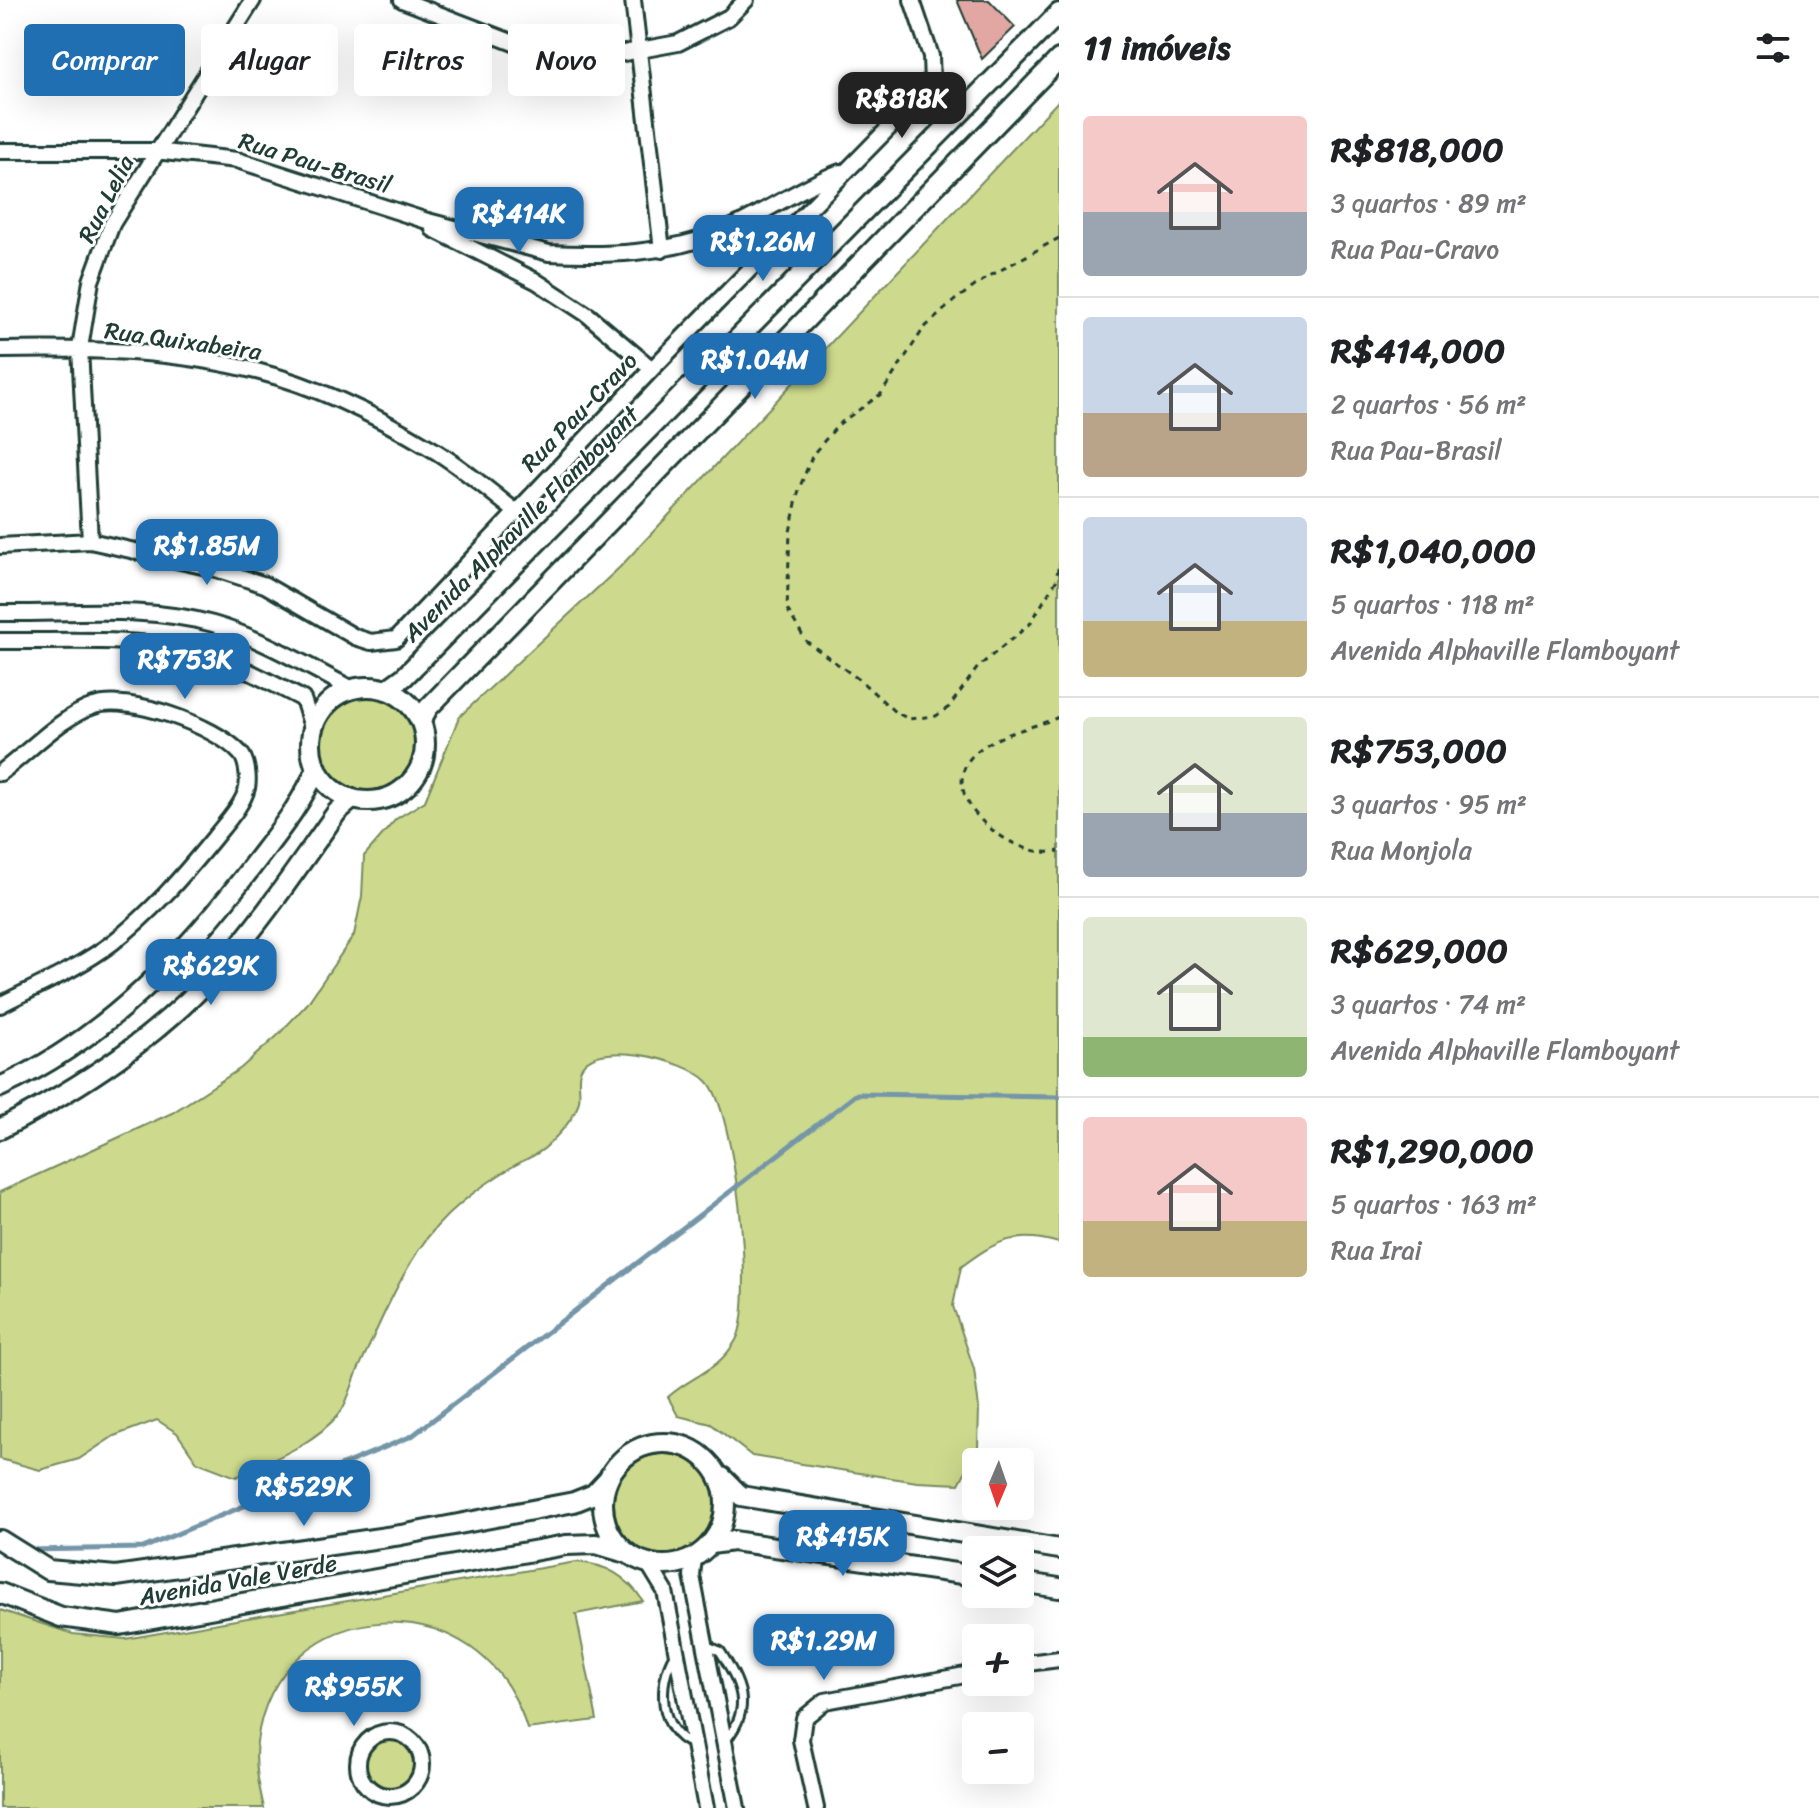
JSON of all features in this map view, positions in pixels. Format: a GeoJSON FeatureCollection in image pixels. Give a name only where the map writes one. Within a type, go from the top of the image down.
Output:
{"type":"FeatureCollection","features":[{"type":"Feature","properties":{"kind":"street","name":"Rua Lelia"},"geometry":{"type":"LineString","coordinates":[[90,541],[80,348],[91,281],[112,224],[155,151],[253,0]]}},
{"type":"Feature","properties":{"kind":"street"},"geometry":{"type":"LineString","coordinates":[[402,0],[532,50],[586,60],[678,43],[729,17],[746,0]]}},
{"type":"Feature","properties":{"kind":"street"},"geometry":{"type":"LineString","coordinates":[[633,0],[662,250]]}},
{"type":"Feature","properties":{"kind":"street","name":"Rua Pau-Cravo"},"geometry":{"type":"LineString","coordinates":[[90,541],[216,569],[265,585],[355,637],[371,642],[396,639],[652,369],[932,84],[931,56],[912,0]]}},
{"type":"Feature","properties":{"kind":"street","name":"Avenida Alphaville Flamboyant"},"geometry":{"type":"LineString","coordinates":[[386,690],[404,677],[1059,13]]}},
{"type":"Feature","properties":{"kind":"street"},"geometry":{"type":"LineString","coordinates":[[421,721],[428,708],[1059,59]]}},
{"type":"Feature","properties":{"kind":"street","name":"Rua Pau-Brasil"},"geometry":{"type":"LineString","coordinates":[[0,151],[155,151],[237,160],[424,220],[549,253],[662,250],[722,231],[845,170]]}},
{"type":"Feature","properties":{"kind":"street","name":"Rua Pau-Brasil"},"geometry":{"type":"LineString","coordinates":[[424,220],[430,227],[536,281],[588,315],[652,369]]}},
{"type":"Feature","properties":{"kind":"street"},"geometry":{"type":"LineString","coordinates":[[722,231],[732,233],[744,245],[752,267]]}},
{"type":"Feature","properties":{"kind":"street"},"geometry":{"type":"LineString","coordinates":[[536,281],[535,264],[549,253]]}},
{"type":"Feature","properties":{"kind":"street","name":"Rua Quixabeira"},"geometry":{"type":"LineString","coordinates":[[0,350],[80,348],[155,355],[260,372],[348,403],[434,450],[515,511]]}},
{"type":"Feature","properties":{"kind":"street"},"geometry":{"type":"LineString","coordinates":[[0,546],[90,541]]}},
{"type":"Feature","properties":{"kind":"street"},"geometry":{"type":"LineString","coordinates":[[0,613],[145,614],[213,624],[271,647],[352,689],[386,690],[401,697],[421,721],[425,739],[424,757],[417,774],[404,788],[388,797],[370,801],[352,799],[332,787],[317,768],[312,756],[313,730],[303,699],[247,670],[197,652],[143,643],[0,641]]}},
{"type":"Feature","properties":{"kind":"street"},"geometry":{"type":"LineString","coordinates":[[313,730],[327,705],[352,689]]}},
{"type":"Feature","properties":{"kind":"street"},"geometry":{"type":"LineString","coordinates":[[0,773],[81,710],[104,703],[127,704],[175,717],[219,735],[242,755],[247,790],[230,818],[172,890],[110,944],[0,1005]]}},
{"type":"Feature","properties":{"kind":"street"},"geometry":{"type":"LineString","coordinates":[[0,1087],[29,1074],[88,1035],[142,992],[232,893],[304,798],[317,768]]}},
{"type":"Feature","properties":{"kind":"street"},"geometry":{"type":"LineString","coordinates":[[0,1129],[51,1103],[114,1064],[169,1019],[220,968],[337,812],[352,799]]}},
{"type":"Feature","properties":{"kind":"street"},"geometry":{"type":"LineString","coordinates":[[718,1473],[726,1510],[721,1528],[711,1544],[694,1558],[679,1563],[648,1563],[629,1554],[614,1539],[605,1520],[603,1499],[608,1479],[618,1463],[633,1451],[651,1444],[671,1443],[689,1448],[705,1458],[741,1496],[1059,1549]]}},
{"type":"Feature","properties":{"kind":"street","name":"Avenida Vale Verde"},"geometry":{"type":"LineString","coordinates":[[0,1540],[48,1570],[116,1576],[401,1535],[574,1502],[594,1494],[608,1479]]}},
{"type":"Feature","properties":{"kind":"street"},"geometry":{"type":"LineString","coordinates":[[711,1544],[733,1541],[962,1574]]}},
{"type":"Feature","properties":{"kind":"street","name":"Avenida Vale Verde"},"geometry":{"type":"LineString","coordinates":[[0,1593],[61,1617],[120,1625],[566,1545],[596,1544],[629,1554]]}},
{"type":"Feature","properties":{"kind":"street"},"geometry":{"type":"LineString","coordinates":[[694,1558],[692,1576],[737,1808]]}},
{"type":"Feature","properties":{"kind":"street"},"geometry":{"type":"LineString","coordinates":[[648,1563],[665,1591],[706,1808]]}},
{"type":"Feature","properties":{"kind":"street"},"geometry":{"type":"LineString","coordinates":[[1034,1584],[1059,1588]]}},
{"type":"Feature","properties":{"kind":"street"},"geometry":{"type":"LineString","coordinates":[[1034,1662],[1059,1659]]}},
{"type":"Feature","properties":{"kind":"street"},"geometry":{"type":"LineString","coordinates":[[816,1808],[801,1740],[804,1718],[825,1701],[962,1676]]}},
{"type":"Feature","properties":{"kind":"street"},"geometry":{"type":"LineString","coordinates":[[398,1733],[407,1737],[415,1743],[422,1761],[419,1779],[397,1802],[369,1789],[359,1773],[358,1763],[364,1745],[379,1734],[398,1733]]}},
{"type":"Feature","properties":{"kind":"lane"},"geometry":{"type":"LineString","coordinates":[[706,1646],[720,1651],[737,1677],[743,1711],[726,1740]]}},
{"type":"Feature","properties":{"kind":"lane"},"geometry":{"type":"LineString","coordinates":[[677,1650],[667,1666],[663,1693],[670,1727],[681,1740],[696,1746]]}},
{"type":"Feature","properties":{"kind":"path"},"geometry":{"type":"LineString","coordinates":[[1059,238],[988,277],[955,300],[924,328],[881,394],[839,424],[813,454],[799,489],[790,532],[787,609],[806,641],[861,681],[895,712],[909,719],[936,716],[949,707],[978,667],[1030,624],[1056,581],[1059,563]]}},
{"type":"Feature","properties":{"kind":"path"},"geometry":{"type":"LineString","coordinates":[[1059,519],[1059,538]]}},
{"type":"Feature","properties":{"kind":"path"},"geometry":{"type":"LineString","coordinates":[[1059,717],[988,744],[973,754],[964,770],[963,787],[970,805],[992,833],[1028,850],[1059,851]]}},
{"type":"Feature","properties":{"kind":"green space"},"geometry":{"type":"Polygon","coordinates":[[[1059,100],[1059,1243],[1030,1238],[1007,1240],[985,1250],[961,1267],[953,1306],[974,1369],[979,1408],[978,1448],[962,1448],[962,1478],[959,1484],[917,1482],[752,1456],[711,1424],[678,1416],[668,1397],[729,1351],[742,1320],[743,1250],[734,1166],[717,1099],[707,1081],[696,1073],[661,1059],[621,1053],[588,1061],[580,1071],[577,1107],[557,1136],[540,1152],[473,1194],[448,1214],[427,1238],[393,1294],[342,1410],[317,1435],[278,1458],[236,1477],[197,1462],[177,1433],[157,1420],[114,1436],[79,1459],[40,1470],[0,1459],[0,1192],[172,1113],[241,1068],[277,1036],[307,1004],[354,935],[362,896],[364,856],[396,819],[425,801],[459,717],[620,567],[1059,100]]]}},
{"type":"Feature","properties":{"kind":"green space"},"geometry":{"type":"Polygon","coordinates":[[[368,694],[387,698],[403,709],[414,725],[418,744],[414,763],[403,779],[387,790],[368,794],[349,790],[333,779],[322,763],[318,744],[322,725],[333,709],[349,698],[368,694]]]}},
{"type":"Feature","properties":{"kind":"green space"},"geometry":{"type":"Polygon","coordinates":[[[664,1454],[683,1457],[700,1468],[711,1485],[714,1504],[711,1523],[700,1540],[683,1551],[664,1554],[645,1551],[628,1540],[617,1523],[614,1504],[617,1485],[628,1468],[645,1457],[664,1454]]]}},
{"type":"Feature","properties":{"kind":"green space"},"geometry":{"type":"Polygon","coordinates":[[[576,1562],[597,1565],[615,1573],[643,1601],[576,1614],[597,1720],[527,1729],[504,1681],[470,1647],[428,1628],[383,1623],[340,1632],[301,1655],[272,1692],[256,1750],[264,1808],[0,1808],[0,1610],[73,1634],[125,1639],[576,1562]]]}},
{"type":"Feature","properties":{"kind":"green space"},"geometry":{"type":"Polygon","coordinates":[[[390,1740],[407,1747],[414,1764],[407,1781],[390,1788],[373,1781],[366,1764],[373,1747],[390,1740]]]}},
{"type":"Feature","properties":{"kind":"building"},"geometry":{"type":"Polygon","coordinates":[[[957,0],[989,0],[1015,27],[982,59],[957,0]]]}},
{"type":"Feature","properties":{"kind":"waterway"},"geometry":{"type":"LineString","coordinates":[[27,1550],[143,1548],[412,1436],[857,1094],[1059,1097]]}}]}
